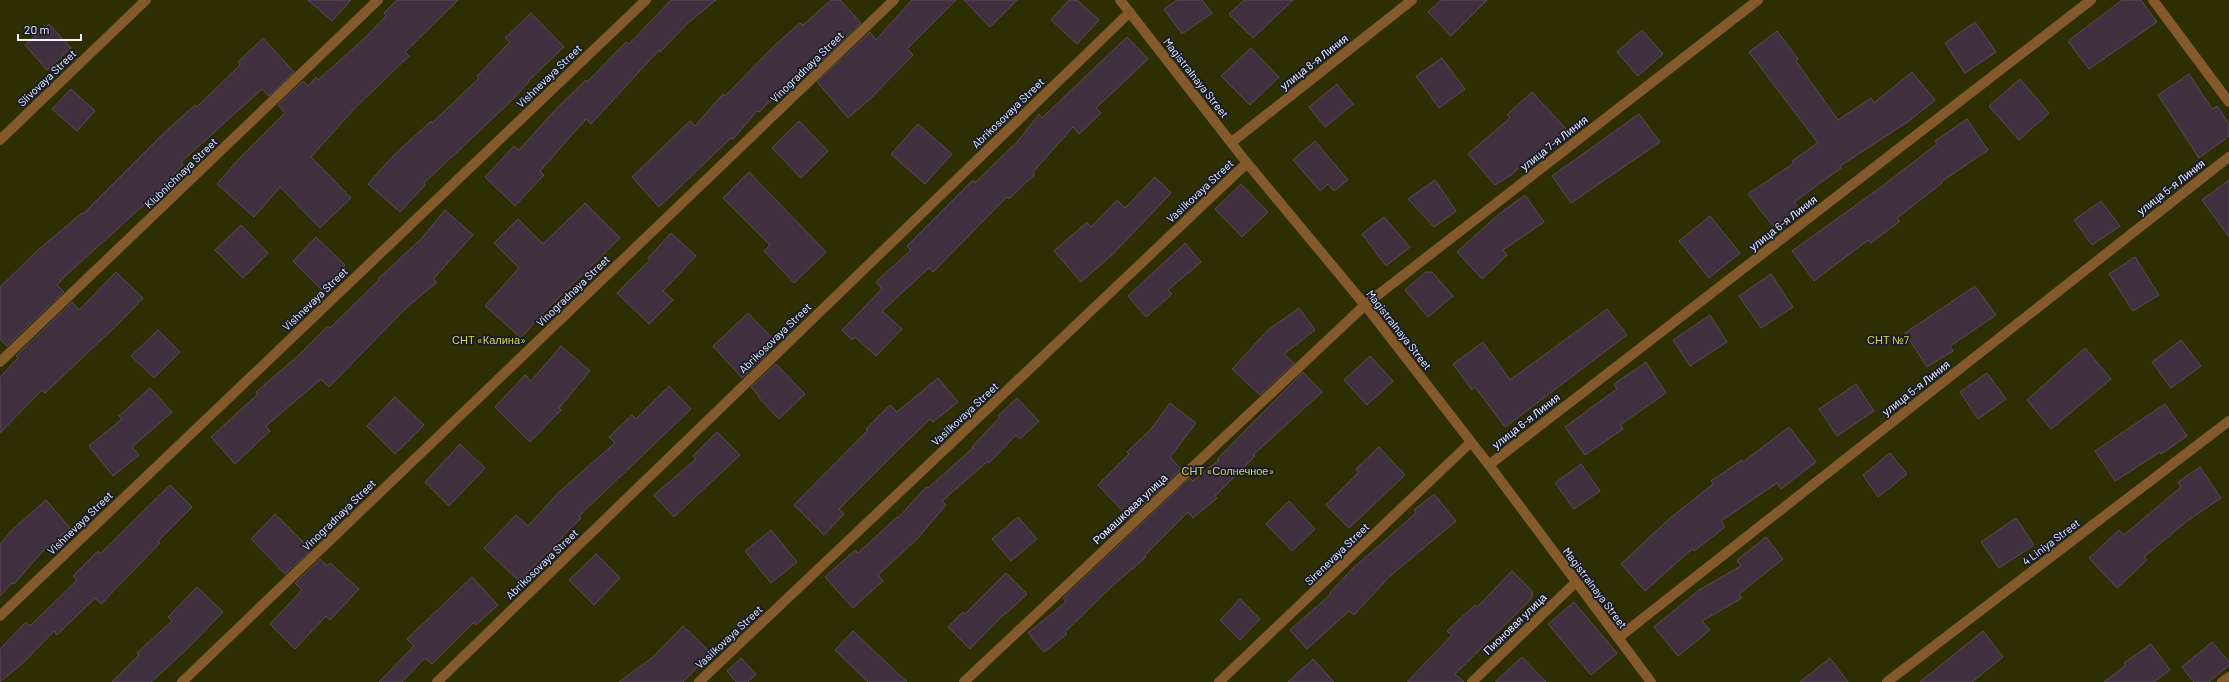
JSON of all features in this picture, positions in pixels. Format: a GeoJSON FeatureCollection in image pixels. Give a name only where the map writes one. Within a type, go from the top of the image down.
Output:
{"type":"FeatureCollection","features":[{"type":"Feature","properties":{"kind":"street","name":"Slivovaya Street"},"geometry":{"type":"LineString","coordinates":[[0,140],[146,0]]}},
{"type":"Feature","properties":{"kind":"street","name":"Klubnichnaya Street"},"geometry":{"type":"LineString","coordinates":[[0,362],[378,0]]}},
{"type":"Feature","properties":{"kind":"street","name":"Vishnevaya Street"},"geometry":{"type":"LineString","coordinates":[[0,616],[646,0]]}},
{"type":"Feature","properties":{"kind":"street","name":"Vinogradnaya Street"},"geometry":{"type":"LineString","coordinates":[[182,682],[894,0]]}},
{"type":"Feature","properties":{"kind":"street","name":"Magistralnaya Street"},"geometry":{"type":"LineString","coordinates":[[1120,0],[1247,163],[1365,305],[1489,465],[1575,583],[1651,682]]}},
{"type":"Feature","properties":{"kind":"street","name":"улица 8-я Линия"},"geometry":{"type":"LineString","coordinates":[[1232,142],[1412,0]]}},
{"type":"Feature","properties":{"kind":"street","name":"улица 7-я Линия"},"geometry":{"type":"LineString","coordinates":[[1365,305],[1758,0]]}},
{"type":"Feature","properties":{"kind":"street","name":"улица 6-я Линия"},"geometry":{"type":"LineString","coordinates":[[1489,465],[2091,0]]}},
{"type":"Feature","properties":{"kind":"street"},"geometry":{"type":"LineString","coordinates":[[2153,0],[2229,102]]}},
{"type":"Feature","properties":{"kind":"street","name":"Abrikosovaya Street"},"geometry":{"type":"LineString","coordinates":[[437,682],[1130,12]]}},
{"type":"Feature","properties":{"kind":"street","name":"улица 5-я Линия"},"geometry":{"type":"LineString","coordinates":[[1618,638],[2229,156]]}},
{"type":"Feature","properties":{"kind":"street","name":"Vasilkovaya Street"},"geometry":{"type":"LineString","coordinates":[[699,682],[1247,163]]}},
{"type":"Feature","properties":{"kind":"street","name":"Ромашковая улица"},"geometry":{"type":"LineString","coordinates":[[964,682],[1365,305]]}},
{"type":"Feature","properties":{"kind":"street","name":"4 Liniya Street"},"geometry":{"type":"LineString","coordinates":[[1887,682],[2229,421]]}},
{"type":"Feature","properties":{"kind":"street","name":"Sirenevaya Street"},"geometry":{"type":"LineString","coordinates":[[1219,682],[1471,442]]}},
{"type":"Feature","properties":{"kind":"street","name":"Пионовая улица"},"geometry":{"type":"LineString","coordinates":[[1472,682],[1575,583]]}},
{"type":"Feature","properties":{"kind":"street"},"geometry":{"type":"LineString","coordinates":[[2222,682],[2229,677]]}},
{"type":"Feature","properties":{"kind":"green space"},"geometry":{"type":"Polygon","coordinates":[[[0,0],[2229,0],[2229,682],[0,682],[0,0]]]}},
{"type":"Feature","properties":{"kind":"building"},"geometry":{"type":"Polygon","coordinates":[[[308,0],[351,0],[332,21],[308,0]]]}},
{"type":"Feature","properties":{"kind":"building"},"geometry":{"type":"Polygon","coordinates":[[[397,0],[458,0],[405,52],[409,56],[353,110],[311,157],[351,198],[320,228],[280,187],[254,217],[217,184],[238,160],[285,113],[278,105],[303,81],[308,86],[316,77],[318,80],[365,38],[386,16],[384,13],[397,0]]]}},
{"type":"Feature","properties":{"kind":"building"},"geometry":{"type":"Polygon","coordinates":[[[671,0],[716,0],[689,22],[660,52],[659,50],[591,124],[586,119],[540,171],[544,175],[515,206],[485,177],[514,146],[519,150],[557,108],[586,80],[587,82],[626,42],[629,44],[671,0]]]}},
{"type":"Feature","properties":{"kind":"building"},"geometry":{"type":"Polygon","coordinates":[[[831,0],[840,0],[861,23],[809,73],[804,67],[759,112],[757,111],[733,139],[731,138],[659,207],[632,177],[690,121],[695,126],[723,94],[725,96],[775,45],[800,23],[803,25],[831,0]]]}},
{"type":"Feature","properties":{"kind":"building"},"geometry":{"type":"Polygon","coordinates":[[[912,0],[956,0],[907,49],[913,55],[870,99],[848,118],[817,82],[870,32],[876,40],[912,0]]]}},
{"type":"Feature","properties":{"kind":"building"},"geometry":{"type":"Polygon","coordinates":[[[964,0],[1017,0],[990,27],[964,0]]]}},
{"type":"Feature","properties":{"kind":"building"},"geometry":{"type":"Polygon","coordinates":[[[1069,0],[1077,0],[1099,20],[1077,44],[1051,20],[1069,0]]]}},
{"type":"Feature","properties":{"kind":"building"},"geometry":{"type":"Polygon","coordinates":[[[1177,0],[1202,0],[1212,13],[1182,34],[1164,9],[1177,0]]]}},
{"type":"Feature","properties":{"kind":"building"},"geometry":{"type":"Polygon","coordinates":[[[1244,0],[1293,0],[1253,38],[1229,14],[1244,0]]]}},
{"type":"Feature","properties":{"kind":"building"},"geometry":{"type":"Polygon","coordinates":[[[1441,0],[1487,0],[1451,36],[1428,12],[1441,0]]]}},
{"type":"Feature","properties":{"kind":"building"},"geometry":{"type":"Polygon","coordinates":[[[2122,0],[2141,0],[2157,22],[2089,69],[2068,41],[2122,0]]]}},
{"type":"Feature","properties":{"kind":"building"},"geometry":{"type":"Polygon","coordinates":[[[531,13],[564,47],[528,81],[529,82],[508,104],[424,183],[425,185],[400,212],[368,184],[393,156],[431,121],[432,123],[479,78],[477,76],[510,42],[505,38],[531,13]]]}},
{"type":"Feature","properties":{"kind":"building"},"geometry":{"type":"Polygon","coordinates":[[[1975,22],[1996,52],[1965,73],[1945,43],[1975,22]]]}},
{"type":"Feature","properties":{"kind":"building"},"geometry":{"type":"Polygon","coordinates":[[[49,24],[71,48],[47,70],[25,45],[49,24]]]}},
{"type":"Feature","properties":{"kind":"building"},"geometry":{"type":"Polygon","coordinates":[[[1642,30],[1663,54],[1638,76],[1617,52],[1642,30]]]}},
{"type":"Feature","properties":{"kind":"building"},"geometry":{"type":"Polygon","coordinates":[[[1777,31],[1798,59],[1796,61],[1838,120],[1871,98],[1874,103],[1912,72],[1935,100],[1909,121],[1840,166],[1841,168],[1794,202],[1799,208],[1773,226],[1748,194],[1794,163],[1792,161],[1818,143],[1749,52],[1777,31]]]}},
{"type":"Feature","properties":{"kind":"building"},"geometry":{"type":"Polygon","coordinates":[[[1127,37],[1148,59],[1096,108],[1101,113],[1079,134],[1073,127],[1033,172],[1035,174],[1009,199],[1007,197],[933,272],[929,268],[882,311],[902,329],[876,356],[855,337],[852,340],[842,330],[882,289],[876,282],[911,250],[907,246],[973,180],[975,183],[1018,141],[1039,114],[1042,118],[1127,37]]]}},
{"type":"Feature","properties":{"kind":"building"},"geometry":{"type":"Polygon","coordinates":[[[263,38],[294,72],[269,96],[262,89],[181,162],[183,165],[146,203],[64,277],[57,285],[64,292],[7,346],[0,339],[0,287],[38,250],[82,213],[83,214],[164,133],[195,105],[197,107],[240,65],[238,62],[263,38]]]}},
{"type":"Feature","properties":{"kind":"building"},"geometry":{"type":"Polygon","coordinates":[[[1251,48],[1279,77],[1250,105],[1221,76],[1251,48]]]}},
{"type":"Feature","properties":{"kind":"building"},"geometry":{"type":"Polygon","coordinates":[[[1442,58],[1465,89],[1439,108],[1416,76],[1442,58]]]}},
{"type":"Feature","properties":{"kind":"building"},"geometry":{"type":"Polygon","coordinates":[[[2189,74],[2212,109],[2217,106],[2229,124],[2229,136],[2199,158],[2158,95],[2189,74]]]}},
{"type":"Feature","properties":{"kind":"building"},"geometry":{"type":"Polygon","coordinates":[[[2020,79],[2049,113],[2019,140],[1989,106],[2020,79]]]}},
{"type":"Feature","properties":{"kind":"building"},"geometry":{"type":"Polygon","coordinates":[[[1337,84],[1353,104],[1325,127],[1309,107],[1337,84]]]}},
{"type":"Feature","properties":{"kind":"building"},"geometry":{"type":"Polygon","coordinates":[[[71,89],[95,111],[77,131],[52,109],[71,89]]]}},
{"type":"Feature","properties":{"kind":"building"},"geometry":{"type":"Polygon","coordinates":[[[1532,92],[1566,129],[1538,155],[1536,152],[1511,175],[1495,185],[1468,154],[1510,118],[1507,115],[1532,92]]]}},
{"type":"Feature","properties":{"kind":"building"},"geometry":{"type":"Polygon","coordinates":[[[1639,114],[1660,142],[1571,203],[1552,176],[1639,114]]]}},
{"type":"Feature","properties":{"kind":"building"},"geometry":{"type":"Polygon","coordinates":[[[1967,119],[1988,150],[1941,182],[1942,183],[1897,218],[1900,221],[1871,243],[1868,240],[1814,281],[1792,251],[1877,190],[1937,144],[1935,141],[1967,119]]]}},
{"type":"Feature","properties":{"kind":"building"},"geometry":{"type":"Polygon","coordinates":[[[799,121],[828,151],[801,178],[772,148],[799,121]]]}},
{"type":"Feature","properties":{"kind":"building"},"geometry":{"type":"Polygon","coordinates":[[[918,124],[952,154],[925,184],[891,154],[918,124]]]}},
{"type":"Feature","properties":{"kind":"building"},"geometry":{"type":"Polygon","coordinates":[[[1315,141],[1348,180],[1334,191],[1328,184],[1320,191],[1293,160],[1315,141]]]}},
{"type":"Feature","properties":{"kind":"building"},"geometry":{"type":"Polygon","coordinates":[[[749,172],[826,252],[794,283],[764,251],[770,245],[723,198],[749,172]]]}},
{"type":"Feature","properties":{"kind":"building"},"geometry":{"type":"Polygon","coordinates":[[[1155,177],[1171,193],[1114,253],[1081,282],[1054,251],[1087,222],[1091,227],[1117,200],[1125,208],[1155,177]]]}},
{"type":"Feature","properties":{"kind":"building"},"geometry":{"type":"Polygon","coordinates":[[[1435,180],[1456,211],[1434,227],[1408,199],[1435,180]]]}},
{"type":"Feature","properties":{"kind":"building"},"geometry":{"type":"Polygon","coordinates":[[[2229,180],[2229,237],[2202,200],[2229,180]]]}},
{"type":"Feature","properties":{"kind":"building"},"geometry":{"type":"Polygon","coordinates":[[[1241,184],[1268,212],[1242,237],[1215,209],[1241,184]]]}},
{"type":"Feature","properties":{"kind":"building"},"geometry":{"type":"Polygon","coordinates":[[[1525,195],[1544,222],[1503,250],[1507,255],[1482,279],[1457,252],[1499,214],[1525,195]]]}},
{"type":"Feature","properties":{"kind":"building"},"geometry":{"type":"Polygon","coordinates":[[[2101,201],[2120,226],[2092,245],[2074,220],[2101,201]]]}},
{"type":"Feature","properties":{"kind":"building"},"geometry":{"type":"Polygon","coordinates":[[[585,203],[620,238],[544,312],[521,338],[485,306],[519,268],[494,243],[518,219],[543,244],[585,203]]]}},
{"type":"Feature","properties":{"kind":"building"},"geometry":{"type":"Polygon","coordinates":[[[445,210],[473,235],[433,279],[437,282],[405,309],[329,387],[321,379],[266,426],[270,431],[235,464],[211,437],[258,394],[256,392],[299,355],[328,326],[330,328],[379,280],[378,279],[421,239],[445,210]]]}},
{"type":"Feature","properties":{"kind":"building"},"geometry":{"type":"Polygon","coordinates":[[[1710,216],[1740,253],[1709,278],[1679,241],[1710,216]]]}},
{"type":"Feature","properties":{"kind":"building"},"geometry":{"type":"Polygon","coordinates":[[[1384,217],[1410,247],[1386,266],[1362,234],[1384,217]]]}},
{"type":"Feature","properties":{"kind":"building"},"geometry":{"type":"Polygon","coordinates":[[[241,225],[268,253],[243,278],[215,250],[241,225]]]}},
{"type":"Feature","properties":{"kind":"building"},"geometry":{"type":"Polygon","coordinates":[[[671,233],[696,256],[663,291],[673,300],[649,324],[617,293],[650,260],[648,258],[671,233]]]}},
{"type":"Feature","properties":{"kind":"building"},"geometry":{"type":"Polygon","coordinates":[[[316,237],[345,265],[322,290],[293,261],[316,237]]]}},
{"type":"Feature","properties":{"kind":"building"},"geometry":{"type":"Polygon","coordinates":[[[1185,243],[1201,262],[1168,290],[1172,294],[1146,317],[1128,296],[1185,243]]]}},
{"type":"Feature","properties":{"kind":"building"},"geometry":{"type":"Polygon","coordinates":[[[2135,257],[2159,295],[2133,311],[2109,274],[2135,257]]]}},
{"type":"Feature","properties":{"kind":"building"},"geometry":{"type":"Polygon","coordinates":[[[116,272],[143,298],[118,324],[45,393],[42,390],[0,433],[0,377],[18,358],[16,356],[72,302],[79,310],[116,272]]]}},
{"type":"Feature","properties":{"kind":"building"},"geometry":{"type":"Polygon","coordinates":[[[1426,272],[1432,272],[1453,296],[1428,317],[1405,290],[1426,272]]]}},
{"type":"Feature","properties":{"kind":"building"},"geometry":{"type":"Polygon","coordinates":[[[1771,274],[1793,307],[1761,328],[1739,296],[1771,274]]]}},
{"type":"Feature","properties":{"kind":"building"},"geometry":{"type":"Polygon","coordinates":[[[1975,286],[1996,315],[1950,346],[1953,351],[1927,367],[1905,333],[1975,286]]]}},
{"type":"Feature","properties":{"kind":"building"},"geometry":{"type":"Polygon","coordinates":[[[1299,308],[1315,330],[1284,354],[1294,363],[1260,395],[1232,369],[1268,330],[1299,308]]]}},
{"type":"Feature","properties":{"kind":"building"},"geometry":{"type":"Polygon","coordinates":[[[1607,309],[1627,335],[1505,427],[1475,387],[1472,390],[1453,364],[1483,342],[1510,380],[1607,309]]]}},
{"type":"Feature","properties":{"kind":"building"},"geometry":{"type":"Polygon","coordinates":[[[748,313],[774,340],[763,351],[767,354],[742,378],[713,346],[748,313]]]}},
{"type":"Feature","properties":{"kind":"building"},"geometry":{"type":"Polygon","coordinates":[[[1710,315],[1727,342],[1690,366],[1673,340],[1710,315]]]}},
{"type":"Feature","properties":{"kind":"building"},"geometry":{"type":"Polygon","coordinates":[[[158,330],[180,352],[154,378],[131,356],[158,330]]]}},
{"type":"Feature","properties":{"kind":"building"},"geometry":{"type":"Polygon","coordinates":[[[2181,340],[2201,366],[2171,388],[2152,362],[2181,340]]]}},
{"type":"Feature","properties":{"kind":"building"},"geometry":{"type":"Polygon","coordinates":[[[561,346],[590,371],[559,408],[561,410],[530,442],[495,407],[525,375],[531,381],[561,346]]]}},
{"type":"Feature","properties":{"kind":"building"},"geometry":{"type":"Polygon","coordinates":[[[2085,348],[2111,379],[2051,429],[2027,400],[2085,348]]]}},
{"type":"Feature","properties":{"kind":"building"},"geometry":{"type":"Polygon","coordinates":[[[1370,356],[1393,381],[1367,405],[1344,380],[1370,356]]]}},
{"type":"Feature","properties":{"kind":"building"},"geometry":{"type":"Polygon","coordinates":[[[1646,362],[1666,393],[1620,425],[1623,429],[1585,455],[1565,427],[1617,389],[1614,384],[1646,362]]]}},
{"type":"Feature","properties":{"kind":"building"},"geometry":{"type":"Polygon","coordinates":[[[776,364],[805,394],[779,419],[758,397],[759,396],[751,387],[776,364]]]}},
{"type":"Feature","properties":{"kind":"building"},"geometry":{"type":"Polygon","coordinates":[[[1303,372],[1322,392],[1253,455],[1255,456],[1215,496],[1217,498],[1193,518],[1188,512],[1145,555],[1146,557],[1111,587],[1065,632],[1067,634],[1044,652],[1028,633],[1066,602],[1063,598],[1190,478],[1193,481],[1219,460],[1217,459],[1303,372]]]}},
{"type":"Feature","properties":{"kind":"building"},"geometry":{"type":"Polygon","coordinates":[[[1987,373],[2006,399],[1978,419],[1960,392],[1987,373]]]}},
{"type":"Feature","properties":{"kind":"building"},"geometry":{"type":"Polygon","coordinates":[[[938,378],[958,402],[933,422],[930,419],[893,455],[839,509],[844,514],[824,535],[794,505],[868,430],[866,429],[890,405],[897,412],[938,378]]]}},
{"type":"Feature","properties":{"kind":"building"},"geometry":{"type":"Polygon","coordinates":[[[1856,384],[1874,411],[1837,436],[1819,409],[1856,384]]]}},
{"type":"Feature","properties":{"kind":"building"},"geometry":{"type":"Polygon","coordinates":[[[669,386],[691,409],[579,516],[581,518],[519,581],[484,548],[516,515],[528,526],[559,492],[615,443],[609,437],[632,415],[636,419],[669,386]]]}},
{"type":"Feature","properties":{"kind":"building"},"geometry":{"type":"Polygon","coordinates":[[[150,388],[172,412],[132,447],[139,455],[113,476],[89,446],[122,419],[119,416],[150,388]]]}},
{"type":"Feature","properties":{"kind":"building"},"geometry":{"type":"Polygon","coordinates":[[[395,397],[424,425],[395,454],[367,426],[395,397]]]}},
{"type":"Feature","properties":{"kind":"building"},"geometry":{"type":"Polygon","coordinates":[[[1017,398],[1039,421],[1020,439],[1016,435],[989,463],[988,461],[942,501],[946,505],[917,539],[878,575],[883,581],[853,608],[825,577],[855,550],[858,553],[897,517],[898,518],[926,487],[928,488],[973,448],[972,447],[1000,417],[998,416],[1017,398]]]}},
{"type":"Feature","properties":{"kind":"building"},"geometry":{"type":"Polygon","coordinates":[[[1170,403],[1196,423],[1170,457],[1181,469],[1129,518],[1098,485],[1129,454],[1127,452],[1151,429],[1170,403]]]}},
{"type":"Feature","properties":{"kind":"building"},"geometry":{"type":"Polygon","coordinates":[[[2165,404],[2187,436],[2161,454],[2160,452],[2115,481],[2095,451],[2165,404]]]}},
{"type":"Feature","properties":{"kind":"building"},"geometry":{"type":"Polygon","coordinates":[[[1789,427],[1816,462],[1781,489],[1777,483],[1721,521],[1725,527],[1694,551],[1692,549],[1645,591],[1621,564],[1669,519],[1713,484],[1711,481],[1742,460],[1743,462],[1789,427]]]}},
{"type":"Feature","properties":{"kind":"building"},"geometry":{"type":"Polygon","coordinates":[[[717,432],[740,455],[674,517],[654,495],[696,459],[693,456],[717,432]]]}},
{"type":"Feature","properties":{"kind":"building"},"geometry":{"type":"Polygon","coordinates":[[[460,444],[485,468],[449,506],[425,482],[460,444]]]}},
{"type":"Feature","properties":{"kind":"building"},"geometry":{"type":"Polygon","coordinates":[[[1379,447],[1405,475],[1349,528],[1326,505],[1359,472],[1356,469],[1379,447]]]}},
{"type":"Feature","properties":{"kind":"building"},"geometry":{"type":"Polygon","coordinates":[[[1890,453],[1907,474],[1878,497],[1863,475],[1890,453]]]}},
{"type":"Feature","properties":{"kind":"building"},"geometry":{"type":"Polygon","coordinates":[[[1581,464],[1600,491],[1574,509],[1555,483],[1581,464]]]}},
{"type":"Feature","properties":{"kind":"building"},"geometry":{"type":"Polygon","coordinates":[[[2200,467],[2221,498],[2187,521],[2144,557],[2147,560],[2117,588],[2089,558],[2119,530],[2124,535],[2181,487],[2178,482],[2200,467]]]}},
{"type":"Feature","properties":{"kind":"building"},"geometry":{"type":"Polygon","coordinates":[[[170,485],[192,507],[158,541],[160,543],[101,604],[95,598],[57,635],[54,631],[24,662],[0,682],[0,649],[26,622],[30,626],[77,580],[73,576],[98,551],[100,554],[170,485]]]}},
{"type":"Feature","properties":{"kind":"building"},"geometry":{"type":"Polygon","coordinates":[[[1434,494],[1456,521],[1389,577],[1354,615],[1349,611],[1307,649],[1290,630],[1331,594],[1330,593],[1352,569],[1416,513],[1414,510],[1434,494]]]}},
{"type":"Feature","properties":{"kind":"building"},"geometry":{"type":"Polygon","coordinates":[[[46,500],[70,528],[42,552],[14,584],[12,583],[0,596],[0,544],[14,528],[46,500]]]}},
{"type":"Feature","properties":{"kind":"building"},"geometry":{"type":"Polygon","coordinates":[[[1289,501],[1315,529],[1292,551],[1266,524],[1289,501]]]}},
{"type":"Feature","properties":{"kind":"building"},"geometry":{"type":"Polygon","coordinates":[[[275,514],[311,550],[285,574],[251,539],[275,514]]]}},
{"type":"Feature","properties":{"kind":"building"},"geometry":{"type":"Polygon","coordinates":[[[1018,517],[1037,539],[1011,561],[992,539],[1018,517]]]}},
{"type":"Feature","properties":{"kind":"building"},"geometry":{"type":"Polygon","coordinates":[[[2016,518],[2034,545],[1999,568],[1981,542],[2016,518]]]}},
{"type":"Feature","properties":{"kind":"building"},"geometry":{"type":"Polygon","coordinates":[[[771,530],[797,562],[771,583],[745,551],[771,530]]]}},
{"type":"Feature","properties":{"kind":"building"},"geometry":{"type":"Polygon","coordinates":[[[1766,537],[1783,559],[1739,594],[1742,598],[1702,621],[1710,630],[1678,656],[1654,627],[1699,590],[1741,566],[1737,560],[1766,537]]]}},
{"type":"Feature","properties":{"kind":"building"},"geometry":{"type":"Polygon","coordinates":[[[596,554],[620,578],[594,605],[569,580],[596,554]]]}},
{"type":"Feature","properties":{"kind":"building"},"geometry":{"type":"Polygon","coordinates":[[[320,559],[327,566],[330,563],[359,589],[330,620],[326,616],[295,649],[270,624],[302,590],[295,583],[320,559]]]}},
{"type":"Feature","properties":{"kind":"building"},"geometry":{"type":"Polygon","coordinates":[[[1512,571],[1532,591],[1532,598],[1455,674],[1464,682],[1407,682],[1452,635],[1447,631],[1475,605],[1477,607],[1512,571]]]}},
{"type":"Feature","properties":{"kind":"building"},"geometry":{"type":"Polygon","coordinates":[[[1006,573],[1027,594],[1006,614],[1005,613],[970,649],[948,627],[963,612],[965,614],[1006,573]]]}},
{"type":"Feature","properties":{"kind":"building"},"geometry":{"type":"Polygon","coordinates":[[[472,577],[498,605],[476,625],[474,622],[432,664],[425,658],[402,682],[379,682],[414,646],[407,639],[472,577]]]}},
{"type":"Feature","properties":{"kind":"building"},"geometry":{"type":"Polygon","coordinates":[[[197,587],[223,612],[185,651],[151,682],[112,682],[139,655],[137,653],[172,621],[168,617],[197,587]]]}},
{"type":"Feature","properties":{"kind":"building"},"geometry":{"type":"Polygon","coordinates":[[[1240,599],[1260,619],[1240,640],[1220,620],[1240,599]]]}},
{"type":"Feature","properties":{"kind":"building"},"geometry":{"type":"Polygon","coordinates":[[[1574,602],[1617,653],[1591,675],[1548,624],[1574,602]]]}},
{"type":"Feature","properties":{"kind":"building"},"geometry":{"type":"Polygon","coordinates":[[[683,626],[711,653],[683,682],[619,682],[653,657],[683,626]]]}},
{"type":"Feature","properties":{"kind":"building"},"geometry":{"type":"Polygon","coordinates":[[[853,631],[907,682],[868,682],[835,650],[853,631]]]}},
{"type":"Feature","properties":{"kind":"building"},"geometry":{"type":"Polygon","coordinates":[[[1983,631],[2003,657],[1972,682],[1920,682],[1983,631]]]}},
{"type":"Feature","properties":{"kind":"building"},"geometry":{"type":"Polygon","coordinates":[[[2212,642],[2229,662],[2229,665],[2209,682],[2194,682],[2182,667],[2212,642]]]}},
{"type":"Feature","properties":{"kind":"building"},"geometry":{"type":"Polygon","coordinates":[[[2151,644],[2170,670],[2154,682],[2104,682],[2126,665],[2124,663],[2151,644]]]}},
{"type":"Feature","properties":{"kind":"building"},"geometry":{"type":"Polygon","coordinates":[[[1522,657],[1546,682],[1495,682],[1522,657]]]}},
{"type":"Feature","properties":{"kind":"building"},"geometry":{"type":"Polygon","coordinates":[[[741,658],[756,674],[748,682],[736,682],[727,671],[741,658]]]}},
{"type":"Feature","properties":{"kind":"building"},"geometry":{"type":"Polygon","coordinates":[[[1830,658],[1848,682],[1800,682],[1830,658]]]}},
{"type":"Feature","properties":{"kind":"building"},"geometry":{"type":"Polygon","coordinates":[[[1313,659],[1334,682],[1288,682],[1313,659]]]}},
{"type":"Feature","properties":{"kind":"park label","name":"СНТ «Калина»"},"geometry":{"type":"Point","coordinates":[489,340]}},
{"type":"Feature","properties":{"kind":"park label","name":"СНТ №7"},"geometry":{"type":"Point","coordinates":[1888,340]}},
{"type":"Feature","properties":{"kind":"park label","name":"СНТ «Солнечное»"},"geometry":{"type":"Point","coordinates":[1228,471]}}]}
